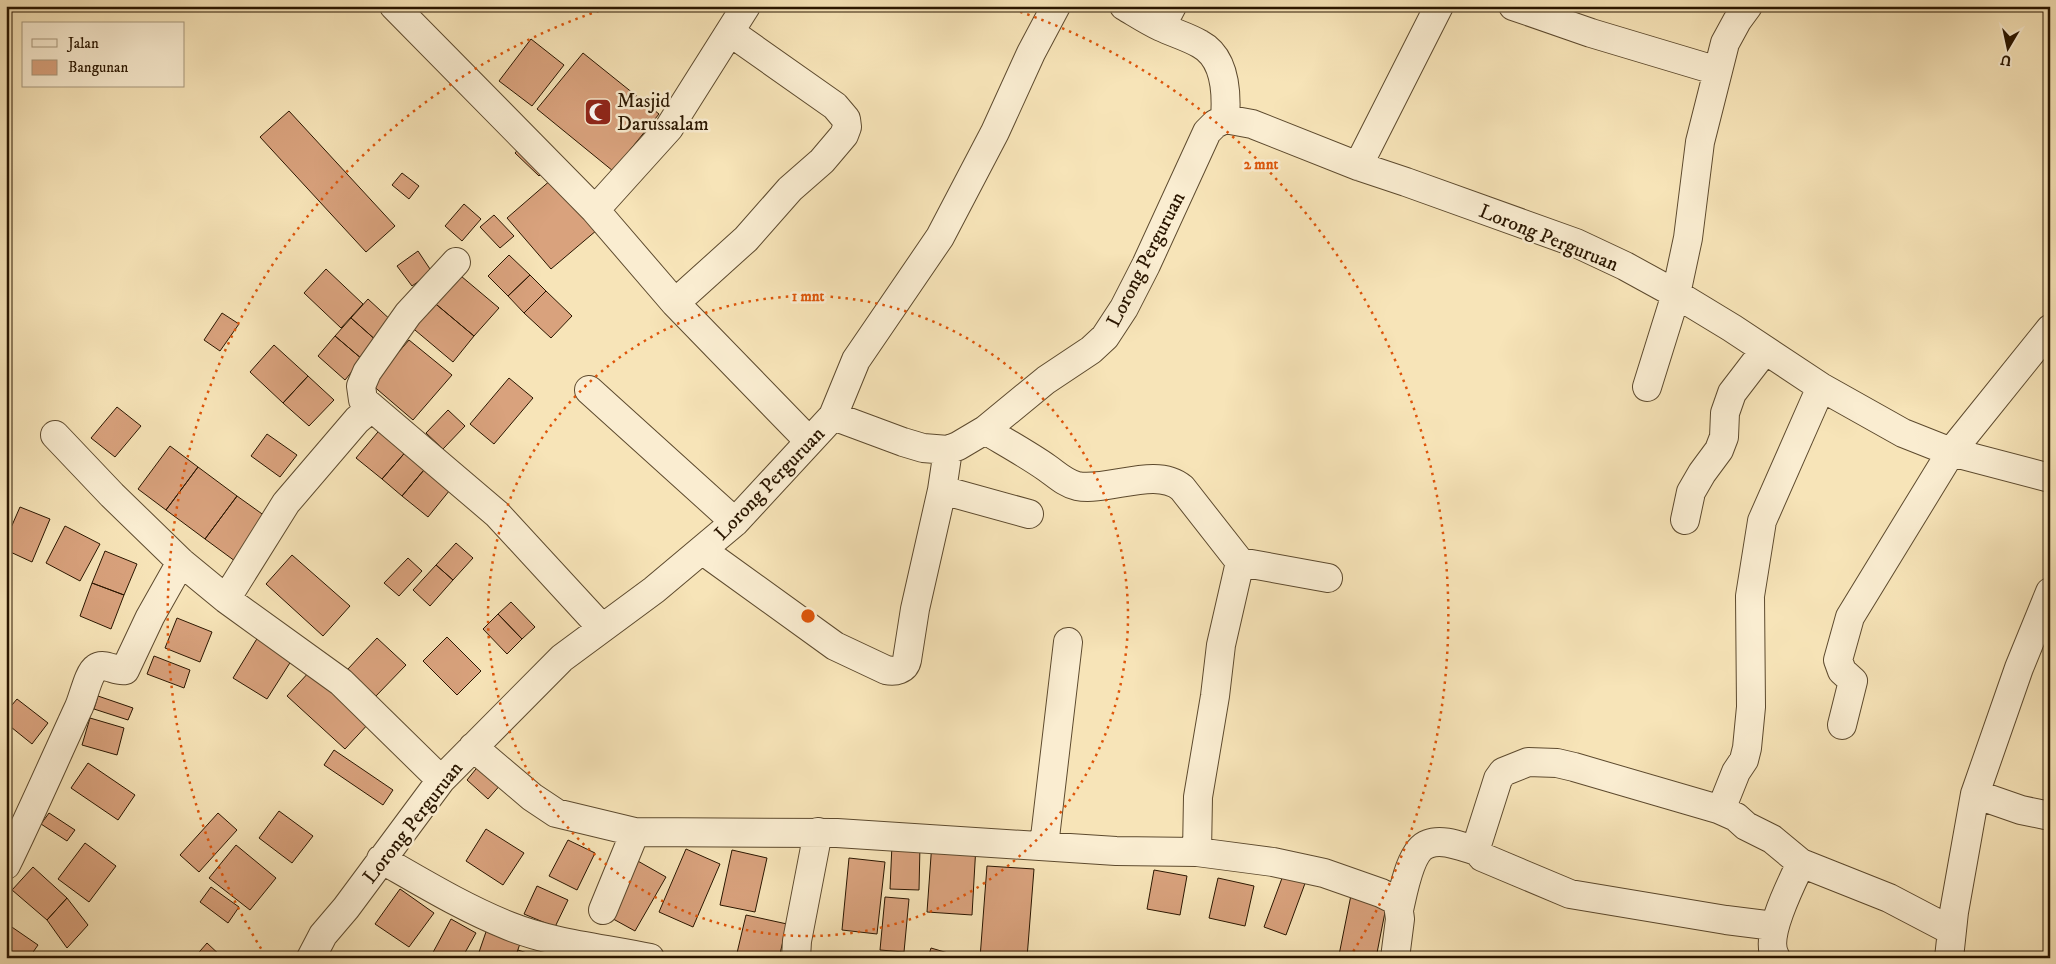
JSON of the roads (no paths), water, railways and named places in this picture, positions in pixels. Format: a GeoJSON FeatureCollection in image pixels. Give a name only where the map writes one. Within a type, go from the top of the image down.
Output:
{"type":"FeatureCollection","features":[{"type":"Feature","properties":{"kind":"street"},"geometry":{"type":"LineString","coordinates":[[394,6],[595,210],[675,303],[810,441]]}},
{"type":"Feature","properties":{"kind":"street"},"geometry":{"type":"LineString","coordinates":[[595,210],[669,128],[746,6]]}},
{"type":"Feature","properties":{"kind":"street"},"geometry":{"type":"LineString","coordinates":[[833,416],[856,360],[940,236],[995,132],[1031,53],[1056,6]]}},
{"type":"Feature","properties":{"kind":"street"},"geometry":{"type":"LineString","coordinates":[[1124,6],[1166,17],[1214,56],[1224,79],[1225,119]]}},
{"type":"Feature","properties":{"kind":"street"},"geometry":{"type":"LineString","coordinates":[[1358,166],[1439,6]]}},
{"type":"Feature","properties":{"kind":"street"},"geometry":{"type":"LineString","coordinates":[[1513,6],[1591,33],[1718,71]]}},
{"type":"Feature","properties":{"kind":"street"},"geometry":{"type":"LineString","coordinates":[[1647,387],[1676,294],[1688,238],[1700,142],[1725,43],[1748,6]]}},
{"type":"Feature","properties":{"kind":"street"},"geometry":{"type":"LineString","coordinates":[[675,303],[746,239],[790,189],[822,160],[846,131],[847,123],[844,115],[835,106],[730,32]]}},
{"type":"Feature","properties":{"kind":"street","name":"Lorong Perguruan"},"geometry":{"type":"LineString","coordinates":[[311,958],[323,934],[346,908],[441,780],[562,658],[654,590],[735,522],[833,416],[902,442],[923,448],[948,450],[985,430],[1039,386],[1091,350],[1105,337],[1124,308],[1146,265],[1207,132],[1215,124],[1225,119],[1252,124],[1358,166],[1576,243],[1625,266],[1676,294],[1821,387],[1903,433],[1951,452],[2050,478]]}},
{"type":"Feature","properties":{"kind":"street"},"geometry":{"type":"LineString","coordinates":[[456,262],[408,314],[367,372],[362,386],[363,400],[497,514],[602,628]]}},
{"type":"Feature","properties":{"kind":"street"},"geometry":{"type":"LineString","coordinates":[[1842,725],[1853,681],[1842,671],[1838,660],[1850,617],[1951,452],[2050,329]]}},
{"type":"Feature","properties":{"kind":"street"},"geometry":{"type":"LineString","coordinates":[[1685,520],[1692,492],[1702,473],[1719,450],[1724,437],[1725,413],[1732,393],[1765,350]]}},
{"type":"Feature","properties":{"kind":"street"},"geometry":{"type":"LineString","coordinates":[[1718,809],[1724,802],[1736,772],[1744,760],[1747,748],[1751,707],[1750,596],[1762,521],[1821,387]]}},
{"type":"Feature","properties":{"kind":"street"},"geometry":{"type":"LineString","coordinates":[[589,390],[735,522]]}},
{"type":"Feature","properties":{"kind":"street"},"geometry":{"type":"LineString","coordinates":[[226,599],[286,503],[357,420],[371,408]]}},
{"type":"Feature","properties":{"kind":"street"},"geometry":{"type":"LineString","coordinates":[[985,430],[1047,468],[1059,478],[1077,486],[1096,486],[1157,479],[1176,483],[1182,488],[1240,562],[1328,578]]}},
{"type":"Feature","properties":{"kind":"street"},"geometry":{"type":"LineString","coordinates":[[55,434],[112,495],[180,562],[226,599],[341,682],[441,780]]}},
{"type":"Feature","properties":{"kind":"street"},"geometry":{"type":"LineString","coordinates":[[702,550],[835,646],[886,670],[897,670],[906,664],[907,660],[915,609],[942,490],[948,450]]}},
{"type":"Feature","properties":{"kind":"street"},"geometry":{"type":"LineString","coordinates":[[942,490],[1029,514]]}},
{"type":"Feature","properties":{"kind":"street"},"geometry":{"type":"LineString","coordinates":[[6,865],[81,704],[92,672],[97,667],[102,666],[121,671],[125,670],[150,617],[180,562]]}},
{"type":"Feature","properties":{"kind":"street"},"geometry":{"type":"LineString","coordinates":[[1197,852],[1198,798],[1215,696],[1221,645],[1240,562]]}},
{"type":"Feature","properties":{"kind":"street"},"geometry":{"type":"LineString","coordinates":[[1949,958],[1975,794],[2020,668],[2050,592]]}},
{"type":"Feature","properties":{"kind":"street"},"geometry":{"type":"LineString","coordinates":[[1044,846],[1068,642]]}},
{"type":"Feature","properties":{"kind":"street"},"geometry":{"type":"LineString","coordinates":[[473,747],[532,797],[556,813],[635,832],[818,832],[1116,851],[1197,852],[1274,862],[1324,874],[1381,893],[1393,899],[1398,904],[1400,919],[1395,958]]}},
{"type":"Feature","properties":{"kind":"street"},"geometry":{"type":"LineString","coordinates":[[1477,851],[1477,845],[1498,779],[1508,770],[1528,762],[1574,766],[1718,809],[1736,817],[1746,826],[1772,839],[1801,863],[1889,898],[1952,931]]}},
{"type":"Feature","properties":{"kind":"street"},"geometry":{"type":"LineString","coordinates":[[1975,794],[2021,810],[2050,816]]}},
{"type":"Feature","properties":{"kind":"street"},"geometry":{"type":"LineString","coordinates":[[603,910],[635,832]]}},
{"type":"Feature","properties":{"kind":"street"},"geometry":{"type":"LineString","coordinates":[[796,958],[797,940],[818,832]]}},
{"type":"Feature","properties":{"kind":"street"},"geometry":{"type":"LineString","coordinates":[[1399,910],[1409,871],[1416,854],[1426,844],[1440,842],[1477,851],[1482,857],[1570,894],[1774,926]]}},
{"type":"Feature","properties":{"kind":"street"},"geometry":{"type":"LineString","coordinates":[[381,859],[458,903],[510,926],[574,945],[650,958]]}},
{"type":"Feature","properties":{"kind":"street"},"geometry":{"type":"LineString","coordinates":[[1776,958],[1772,948],[1774,926],[1801,863]]}},
{"type":"Feature","properties":{"kind":"place","name":"Masjid Darussalam"},"geometry":{"type":"Point","coordinates":[598,112]}}]}
